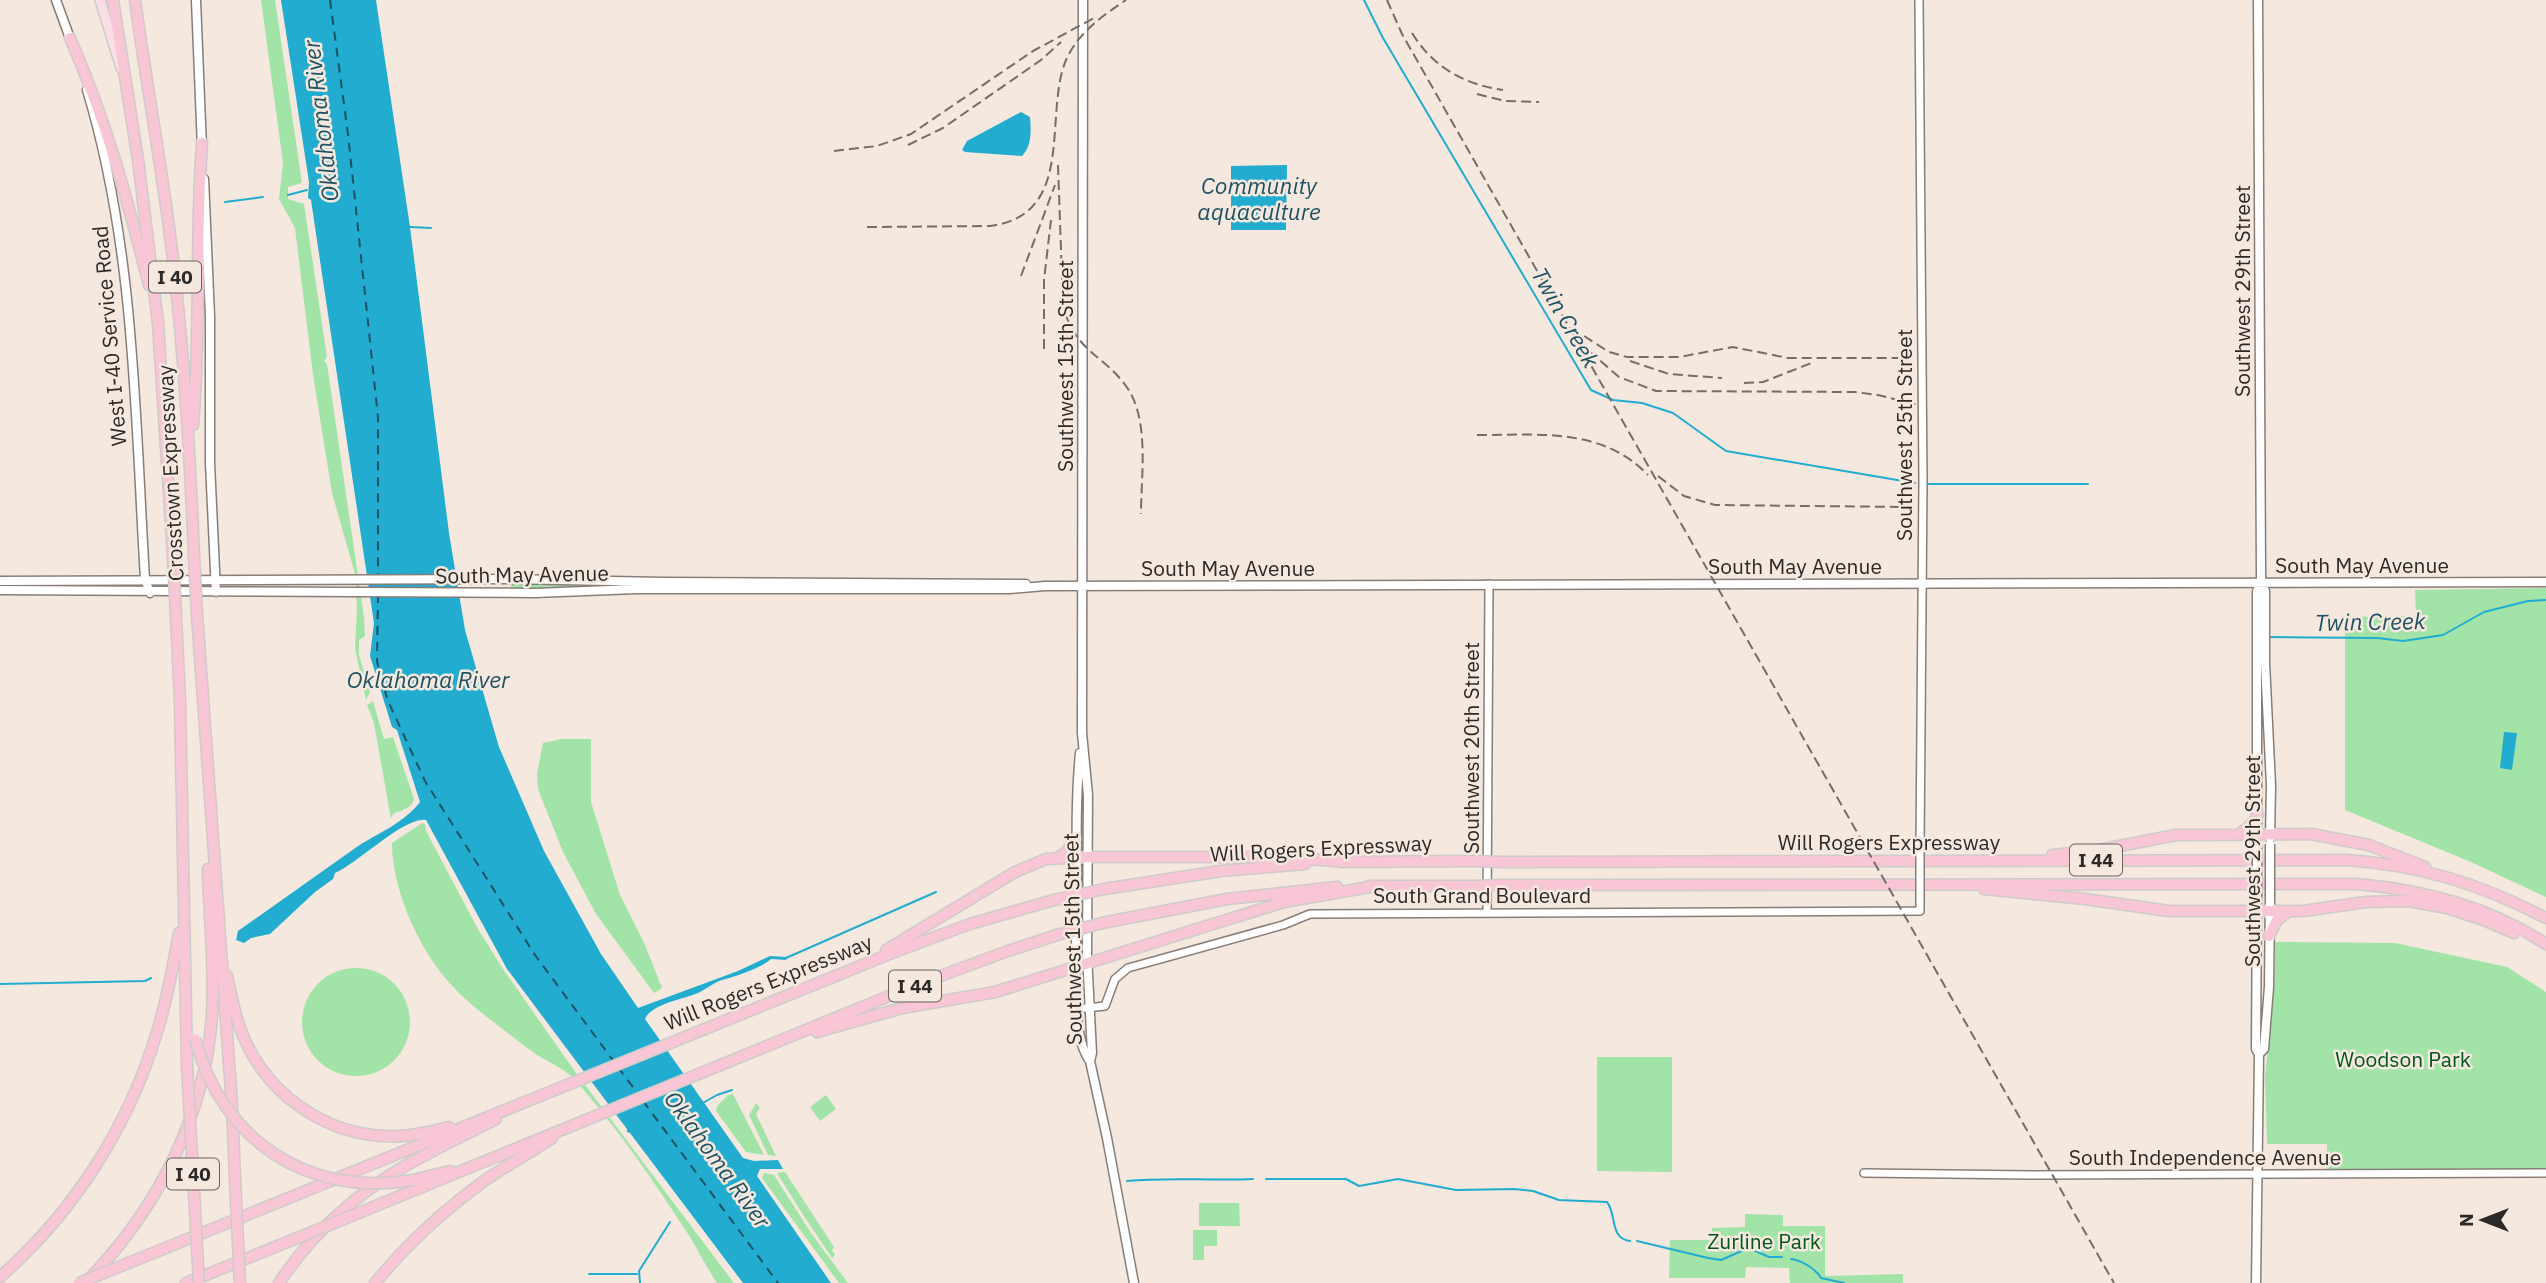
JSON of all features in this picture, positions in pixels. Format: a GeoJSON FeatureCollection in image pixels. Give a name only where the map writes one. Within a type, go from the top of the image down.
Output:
{"type":"FeatureCollection","features":[{"type":"Feature","properties":{"kind":"highway","name":"Crosstown Expressway"},"geometry":{"type":"LineString","coordinates":[[113,0],[138,160],[158,323],[180,701],[183,912]]}},
{"type":"Feature","properties":{"kind":"highway","name":"Crosstown Expressway"},"geometry":{"type":"LineString","coordinates":[[135,0],[173,257],[185,377],[204,729],[220,946]]}},
{"type":"Feature","properties":{"kind":"highway"},"geometry":{"type":"LineString","coordinates":[[70,38],[94,93],[115,157],[158,323]]}},
{"type":"Feature","properties":{"kind":"highway"},"geometry":{"type":"LineString","coordinates":[[190,461],[197,376],[198,193],[202,143]]}},
{"type":"Feature","properties":{"kind":"highway"},"geometry":{"type":"LineString","coordinates":[[85,1283],[125,1238],[162,1180],[185,1132],[206,1062],[213,989],[204,729]]}},
{"type":"Feature","properties":{"kind":"highway"},"geometry":{"type":"LineString","coordinates":[[2239,833],[2250,826],[2258,815]]}},
{"type":"Feature","properties":{"kind":"highway"},"geometry":{"type":"LineString","coordinates":[[1981,861],[2094,851],[2176,835],[2257,832],[2311,834],[2346,839],[2412,860],[2442,874]]}},
{"type":"Feature","properties":{"kind":"highway"},"geometry":{"type":"LineString","coordinates":[[1057,858],[1066,853],[1075,839]]}},
{"type":"Feature","properties":{"kind":"highway"},"geometry":{"type":"LineString","coordinates":[[866,963],[1014,872],[1057,858],[1283,857],[1347,862]]}},
{"type":"Feature","properties":{"kind":"highway","name":"Will Rogers Expressway"},"geometry":{"type":"LineString","coordinates":[[79,1283],[958,928],[1054,900],[1221,870],[1347,862],[2346,860],[2396,865],[2442,874],[2497,894],[2546,918]]}},
{"type":"Feature","properties":{"kind":"highway"},"geometry":{"type":"LineString","coordinates":[[1955,884],[2009,893],[2085,899],[2169,911],[2270,912],[2379,901],[2420,903],[2481,919],[2546,951]]}},
{"type":"Feature","properties":{"kind":"highway","name":"Will Rogers Expressway"},"geometry":{"type":"LineString","coordinates":[[186,1283],[967,965],[1102,923],[1240,897],[1375,886],[2357,884],[2397,889],[2450,901],[2494,916],[2546,944]]}},
{"type":"Feature","properties":{"kind":"highway"},"geometry":{"type":"LineString","coordinates":[[776,1043],[902,1009],[987,994],[1268,906],[1375,886]]}},
{"type":"Feature","properties":{"kind":"highway"},"geometry":{"type":"LineString","coordinates":[[2269,936],[2277,920],[2289,911]]}},
{"type":"Feature","properties":{"kind":"highway"},"geometry":{"type":"LineString","coordinates":[[0,1277],[34,1244],[65,1208],[92,1171],[120,1124],[141,1079],[158,1031],[183,912]]}},
{"type":"Feature","properties":{"kind":"highway","name":"I 40"},"geometry":{"type":"LineString","coordinates":[[183,912],[187,1065],[199,1283]]}},
{"type":"Feature","properties":{"kind":"highway"},"geometry":{"type":"LineString","coordinates":[[220,946],[238,1023],[250,1051],[273,1084],[303,1110],[339,1127],[390,1137],[421,1134],[483,1119]]}},
{"type":"Feature","properties":{"kind":"highway","name":"I 40"},"geometry":{"type":"LineString","coordinates":[[220,946],[240,1283]]}},
{"type":"Feature","properties":{"kind":"highway"},"geometry":{"type":"LineString","coordinates":[[184,985],[204,1070],[218,1097],[248,1134],[274,1154],[300,1169],[342,1181],[381,1184],[414,1180],[471,1166]]}},
{"type":"Feature","properties":{"kind":"highway"},"geometry":{"type":"LineString","coordinates":[[279,1283],[310,1242],[372,1187],[414,1161],[533,1099]]}},
{"type":"Feature","properties":{"kind":"highway"},"geometry":{"type":"LineString","coordinates":[[375,1283],[411,1243],[450,1208],[569,1126]]}},
{"type":"Feature","properties":{"kind":"main road","name":"West I-40 Service Road"},"geometry":{"type":"LineString","coordinates":[[56,0],[89,96],[105,159],[123,260],[132,358],[145,579],[150,593]]}},
{"type":"Feature","properties":{"kind":"main road"},"geometry":{"type":"LineString","coordinates":[[100,0],[124,77]]}},
{"type":"Feature","properties":{"kind":"main road"},"geometry":{"type":"LineString","coordinates":[[137,19],[141,0]]}},
{"type":"Feature","properties":{"kind":"main road"},"geometry":{"type":"LineString","coordinates":[[195,0],[210,303],[210,463],[216,592]]}},
{"type":"Feature","properties":{"kind":"main road","name":"Southwest 15th Street"},"geometry":{"type":"LineString","coordinates":[[1083,0],[1082,733],[1089,857],[1090,1061],[1134,1283]]}},
{"type":"Feature","properties":{"kind":"main road","name":"Southwest 29th Street"},"geometry":{"type":"LineString","coordinates":[[2258,0],[2261,583],[2265,591],[2265,670],[2271,785],[2268,1007],[2264,1049],[2259,1054]]}},
{"type":"Feature","properties":{"kind":"main road","name":"South May Avenue"},"geometry":{"type":"LineString","coordinates":[[0,581],[318,578],[1011,582],[1045,586]]}},
{"type":"Feature","properties":{"kind":"main road","name":"South May Avenue"},"geometry":{"type":"LineString","coordinates":[[0,590],[150,593],[508,593],[636,589],[1010,589],[1082,585],[2546,582]]}},
{"type":"Feature","properties":{"kind":"main road","name":"Southwest 29th Street"},"geometry":{"type":"LineString","coordinates":[[2256,1283],[2259,1054],[2256,1049],[2257,591],[2261,583]]}},
{"type":"Feature","properties":{"kind":"main road","name":"Southwest 15th Street"},"geometry":{"type":"LineString","coordinates":[[1082,733],[1075,820],[1077,1009],[1085,1055],[1090,1061]]}},
{"type":"Feature","properties":{"kind":"main road"},"geometry":{"type":"LineString","coordinates":[[2258,785],[2271,785]]}},
{"type":"Feature","properties":{"kind":"main road"},"geometry":{"type":"LineString","coordinates":[[1075,820],[1088,819]]}},
{"type":"Feature","properties":{"kind":"street","name":"Southwest 25th Street"},"geometry":{"type":"LineString","coordinates":[[1919,0],[1923,583],[1920,911]]}},
{"type":"Feature","properties":{"kind":"street","name":"Southwest 20th Street"},"geometry":{"type":"LineString","coordinates":[[1487,912],[1489,584]]}},
{"type":"Feature","properties":{"kind":"street","name":"South Grand Boulevard"},"geometry":{"type":"LineString","coordinates":[[1089,1009],[1106,1005],[1113,982],[1128,968],[1283,925],[1304,915],[1920,911]]}},
{"type":"Feature","properties":{"kind":"street"},"geometry":{"type":"LineString","coordinates":[[1077,1009],[1089,1009]]}},
{"type":"Feature","properties":{"kind":"street","name":"South Independence Avenue"},"geometry":{"type":"LineString","coordinates":[[1864,1172],[2257,1175],[2546,1173]]}},
{"type":"Feature","properties":{"kind":"green space"},"geometry":{"type":"Polygon","coordinates":[[[261,0],[275,0],[302,183],[288,187],[288,199],[304,204],[327,357],[324,361],[327,364],[364,617],[365,636],[359,640],[359,655],[370,692],[366,700],[355,649],[355,574],[332,493],[313,375],[295,228],[279,199],[283,163],[261,0]]]}},
{"type":"Feature","properties":{"kind":"green space"},"geometry":{"type":"Polygon","coordinates":[[[511,583],[623,584],[624,586],[511,589],[511,583]]]}},
{"type":"Feature","properties":{"kind":"green space"},"geometry":{"type":"Polygon","coordinates":[[[2546,588],[2546,897],[2471,862],[2345,810],[2345,617],[2416,616],[2415,590],[2546,588]]]}},
{"type":"Feature","properties":{"kind":"green space"},"geometry":{"type":"Polygon","coordinates":[[[373,701],[383,736],[385,739],[393,737],[414,799],[411,805],[393,814],[391,819],[374,723],[367,705],[373,701]]]}},
{"type":"Feature","properties":{"kind":"green space"},"geometry":{"type":"Polygon","coordinates":[[[562,739],[591,739],[591,802],[620,895],[645,945],[662,988],[654,993],[596,914],[563,852],[538,789],[537,774],[543,743],[562,739]]]}},
{"type":"Feature","properties":{"kind":"green space"},"geometry":{"type":"Polygon","coordinates":[[[422,823],[425,824],[426,831],[478,929],[503,969],[576,1073],[734,1283],[717,1283],[690,1237],[621,1136],[574,1079],[530,1050],[474,1006],[444,977],[432,960],[408,915],[392,852],[392,843],[422,823]]]}},
{"type":"Feature","properties":{"kind":"green space","name":"Woodson Park"},"geometry":{"type":"Polygon","coordinates":[[[2275,942],[2395,943],[2507,967],[2546,992],[2546,1170],[2327,1171],[2327,1144],[2267,1144],[2265,1078],[2275,974],[2275,942]]]}},
{"type":"Feature","properties":{"kind":"green space"},"geometry":{"type":"Polygon","coordinates":[[[356,968],[377,972],[394,984],[406,1001],[410,1022],[406,1043],[394,1060],[377,1072],[356,1076],[335,1072],[318,1060],[306,1043],[302,1022],[306,1001],[318,984],[335,972],[356,968]]]}},
{"type":"Feature","properties":{"kind":"green space"},"geometry":{"type":"Polygon","coordinates":[[[1597,1057],[1672,1057],[1672,1172],[1597,1171],[1597,1057]]]}},
{"type":"Feature","properties":{"kind":"green space"},"geometry":{"type":"Polygon","coordinates":[[[733,1094],[764,1155],[746,1152],[716,1111],[717,1106],[728,1095],[733,1094]]]}},
{"type":"Feature","properties":{"kind":"green space"},"geometry":{"type":"Polygon","coordinates":[[[826,1095],[836,1109],[820,1121],[810,1107],[826,1095]]]}},
{"type":"Feature","properties":{"kind":"green space"},"geometry":{"type":"Polygon","coordinates":[[[756,1103],[760,1108],[756,1114],[776,1156],[768,1155],[749,1115],[756,1103]]]}},
{"type":"Feature","properties":{"kind":"green space"},"geometry":{"type":"Polygon","coordinates":[[[785,1172],[834,1247],[832,1250],[835,1255],[832,1258],[777,1173],[785,1172]]]}},
{"type":"Feature","properties":{"kind":"green space"},"geometry":{"type":"Polygon","coordinates":[[[764,1173],[774,1175],[811,1233],[848,1283],[839,1283],[762,1178],[764,1173]]]}},
{"type":"Feature","properties":{"kind":"green space"},"geometry":{"type":"Polygon","coordinates":[[[1199,1203],[1239,1203],[1240,1226],[1199,1226],[1199,1203]]]}},
{"type":"Feature","properties":{"kind":"green space","name":"Zurline Park"},"geometry":{"type":"Polygon","coordinates":[[[1745,1214],[1783,1215],[1783,1226],[1825,1226],[1825,1276],[1903,1274],[1903,1283],[1790,1283],[1789,1268],[1746,1267],[1745,1278],[1669,1278],[1670,1240],[1712,1240],[1712,1228],[1745,1227],[1745,1214]]]}},
{"type":"Feature","properties":{"kind":"green space"},"geometry":{"type":"Polygon","coordinates":[[[1193,1230],[1217,1230],[1217,1246],[1204,1246],[1204,1260],[1193,1260],[1193,1230]]]}},
{"type":"Feature","properties":{"kind":"water","name":"Oklahoma River"},"geometry":{"type":"Polygon","coordinates":[[[281,0],[376,0],[410,227],[449,533],[465,630],[499,747],[544,851],[601,954],[638,1008],[738,971],[770,956],[787,957],[786,960],[771,959],[755,969],[654,1009],[645,1019],[743,1158],[754,1161],[778,1160],[783,1169],[760,1169],[757,1176],[831,1283],[743,1283],[507,969],[426,820],[406,825],[335,873],[333,879],[270,934],[251,938],[244,943],[236,940],[238,931],[361,844],[401,820],[420,802],[397,730],[392,727],[370,656],[374,623],[311,200],[308,198],[309,182],[281,0]]]}},
{"type":"Feature","properties":{"kind":"water"},"geometry":{"type":"Polygon","coordinates":[[[1021,112],[1030,117],[1031,128],[1029,143],[1022,156],[962,150],[967,141],[1021,112]]]}},
{"type":"Feature","properties":{"kind":"water","name":"Community aquaculture"},"geometry":{"type":"Polygon","coordinates":[[[1287,165],[1286,230],[1231,230],[1231,166],[1287,165]]]}},
{"type":"Feature","properties":{"kind":"water"},"geometry":{"type":"Polygon","coordinates":[[[2504,732],[2517,733],[2512,770],[2500,768],[2504,732]]]}},
{"type":"Feature","properties":{"kind":"waterway","name":"Twin Creek"},"geometry":{"type":"LineString","coordinates":[[1364,0],[1383,38],[1591,390],[1613,400],[1642,403],[1673,413],[1726,451],[1915,483]]}},
{"type":"Feature","properties":{"kind":"waterway"},"geometry":{"type":"LineString","coordinates":[[288,195],[307,190]]}},
{"type":"Feature","properties":{"kind":"waterway"},"geometry":{"type":"LineString","coordinates":[[225,202],[263,197]]}},
{"type":"Feature","properties":{"kind":"waterway"},"geometry":{"type":"LineString","coordinates":[[410,227],[431,228]]}},
{"type":"Feature","properties":{"kind":"waterway","name":"Twin Creek"},"geometry":{"type":"LineString","coordinates":[[1928,484],[2088,484]]}},
{"type":"Feature","properties":{"kind":"waterway","name":"Twin Creek"},"geometry":{"type":"LineString","coordinates":[[2270,637],[2377,638],[2403,641],[2443,635],[2484,612],[2528,601],[2546,600]]}},
{"type":"Feature","properties":{"kind":"waterway"},"geometry":{"type":"LineString","coordinates":[[786,958],[936,892]]}},
{"type":"Feature","properties":{"kind":"waterway"},"geometry":{"type":"LineString","coordinates":[[0,984],[145,981],[151,978]]}},
{"type":"Feature","properties":{"kind":"waterway"},"geometry":{"type":"LineString","coordinates":[[701,1104],[732,1090]]}},
{"type":"Feature","properties":{"kind":"waterway"},"geometry":{"type":"LineString","coordinates":[[1127,1181],[1253,1179]]}},
{"type":"Feature","properties":{"kind":"waterway"},"geometry":{"type":"LineString","coordinates":[[1266,1179],[1346,1179],[1359,1186],[1398,1179],[1456,1190],[1514,1189],[1533,1191],[1559,1200],[1607,1202],[1616,1231],[1623,1239],[1630,1241]]}},
{"type":"Feature","properties":{"kind":"waterway"},"geometry":{"type":"LineString","coordinates":[[640,1283],[639,1271],[670,1222]]}},
{"type":"Feature","properties":{"kind":"waterway"},"geometry":{"type":"LineString","coordinates":[[1637,1241],[1721,1260],[1744,1250],[1753,1250],[1769,1257],[1782,1257]]}},
{"type":"Feature","properties":{"kind":"waterway"},"geometry":{"type":"LineString","coordinates":[[1791,1259],[1816,1271],[1821,1278],[1844,1283]]}},
{"type":"Feature","properties":{"kind":"waterway"},"geometry":{"type":"LineString","coordinates":[[589,1274],[637,1274]]}},
{"type":"Feature","properties":{"kind":"ferry route"},"geometry":{"type":"LineString","coordinates":[[330,0],[348,134],[378,417],[378,578]]}},
{"type":"Feature","properties":{"kind":"ferry route"},"geometry":{"type":"LineString","coordinates":[[378,594],[377,661],[381,678],[388,701],[425,781],[535,955],[615,1063]]}},
{"type":"Feature","properties":{"kind":"ferry route"},"geometry":{"type":"LineString","coordinates":[[618,1067],[638,1094]]}},
{"type":"Feature","properties":{"kind":"ferry route"},"geometry":{"type":"LineString","coordinates":[[643,1101],[778,1283]]}},
{"type":"Feature","properties":{"kind":"railway"},"geometry":{"type":"LineString","coordinates":[[867,227],[990,226],[1017,218],[1035,203],[1046,183],[1052,160],[1060,82],[1066,60],[1084,33],[1126,0]]}},
{"type":"Feature","properties":{"kind":"railway"},"geometry":{"type":"LineString","coordinates":[[1387,0],[1402,34],[2114,1283]]}},
{"type":"Feature","properties":{"kind":"railway"},"geometry":{"type":"LineString","coordinates":[[834,151],[877,146],[911,134],[1033,51],[1094,18]]}},
{"type":"Feature","properties":{"kind":"railway"},"geometry":{"type":"LineString","coordinates":[[1412,33],[1429,55],[1450,72],[1475,83],[1503,90]]}},
{"type":"Feature","properties":{"kind":"railway"},"geometry":{"type":"LineString","coordinates":[[908,145],[943,128],[1041,60],[1061,42]]}},
{"type":"Feature","properties":{"kind":"railway"},"geometry":{"type":"LineString","coordinates":[[1477,94],[1505,101],[1539,102]]}},
{"type":"Feature","properties":{"kind":"railway"},"geometry":{"type":"LineString","coordinates":[[1058,165],[1063,306],[1075,334],[1117,375],[1134,399],[1141,431],[1141,514]]}},
{"type":"Feature","properties":{"kind":"railway"},"geometry":{"type":"LineString","coordinates":[[1021,276],[1055,185]]}},
{"type":"Feature","properties":{"kind":"railway"},"geometry":{"type":"LineString","coordinates":[[1044,349],[1044,280],[1051,220]]}},
{"type":"Feature","properties":{"kind":"railway"},"geometry":{"type":"LineString","coordinates":[[1584,336],[1609,352],[1627,357],[1679,357],[1733,347],[1788,358],[1898,358]]}},
{"type":"Feature","properties":{"kind":"railway"},"geometry":{"type":"LineString","coordinates":[[1589,351],[1619,377],[1656,391],[1855,392],[1918,405]]}},
{"type":"Feature","properties":{"kind":"railway"},"geometry":{"type":"LineString","coordinates":[[1630,361],[1669,374],[1722,378]]}},
{"type":"Feature","properties":{"kind":"railway"},"geometry":{"type":"LineString","coordinates":[[1744,383],[1763,382],[1814,362]]}},
{"type":"Feature","properties":{"kind":"railway"},"geometry":{"type":"LineString","coordinates":[[1477,435],[1546,435],[1590,441],[1630,460],[1648,475]]}},
{"type":"Feature","properties":{"kind":"railway"},"geometry":{"type":"LineString","coordinates":[[1658,476],[1684,496],[1715,505],[1909,507]]}}]}
